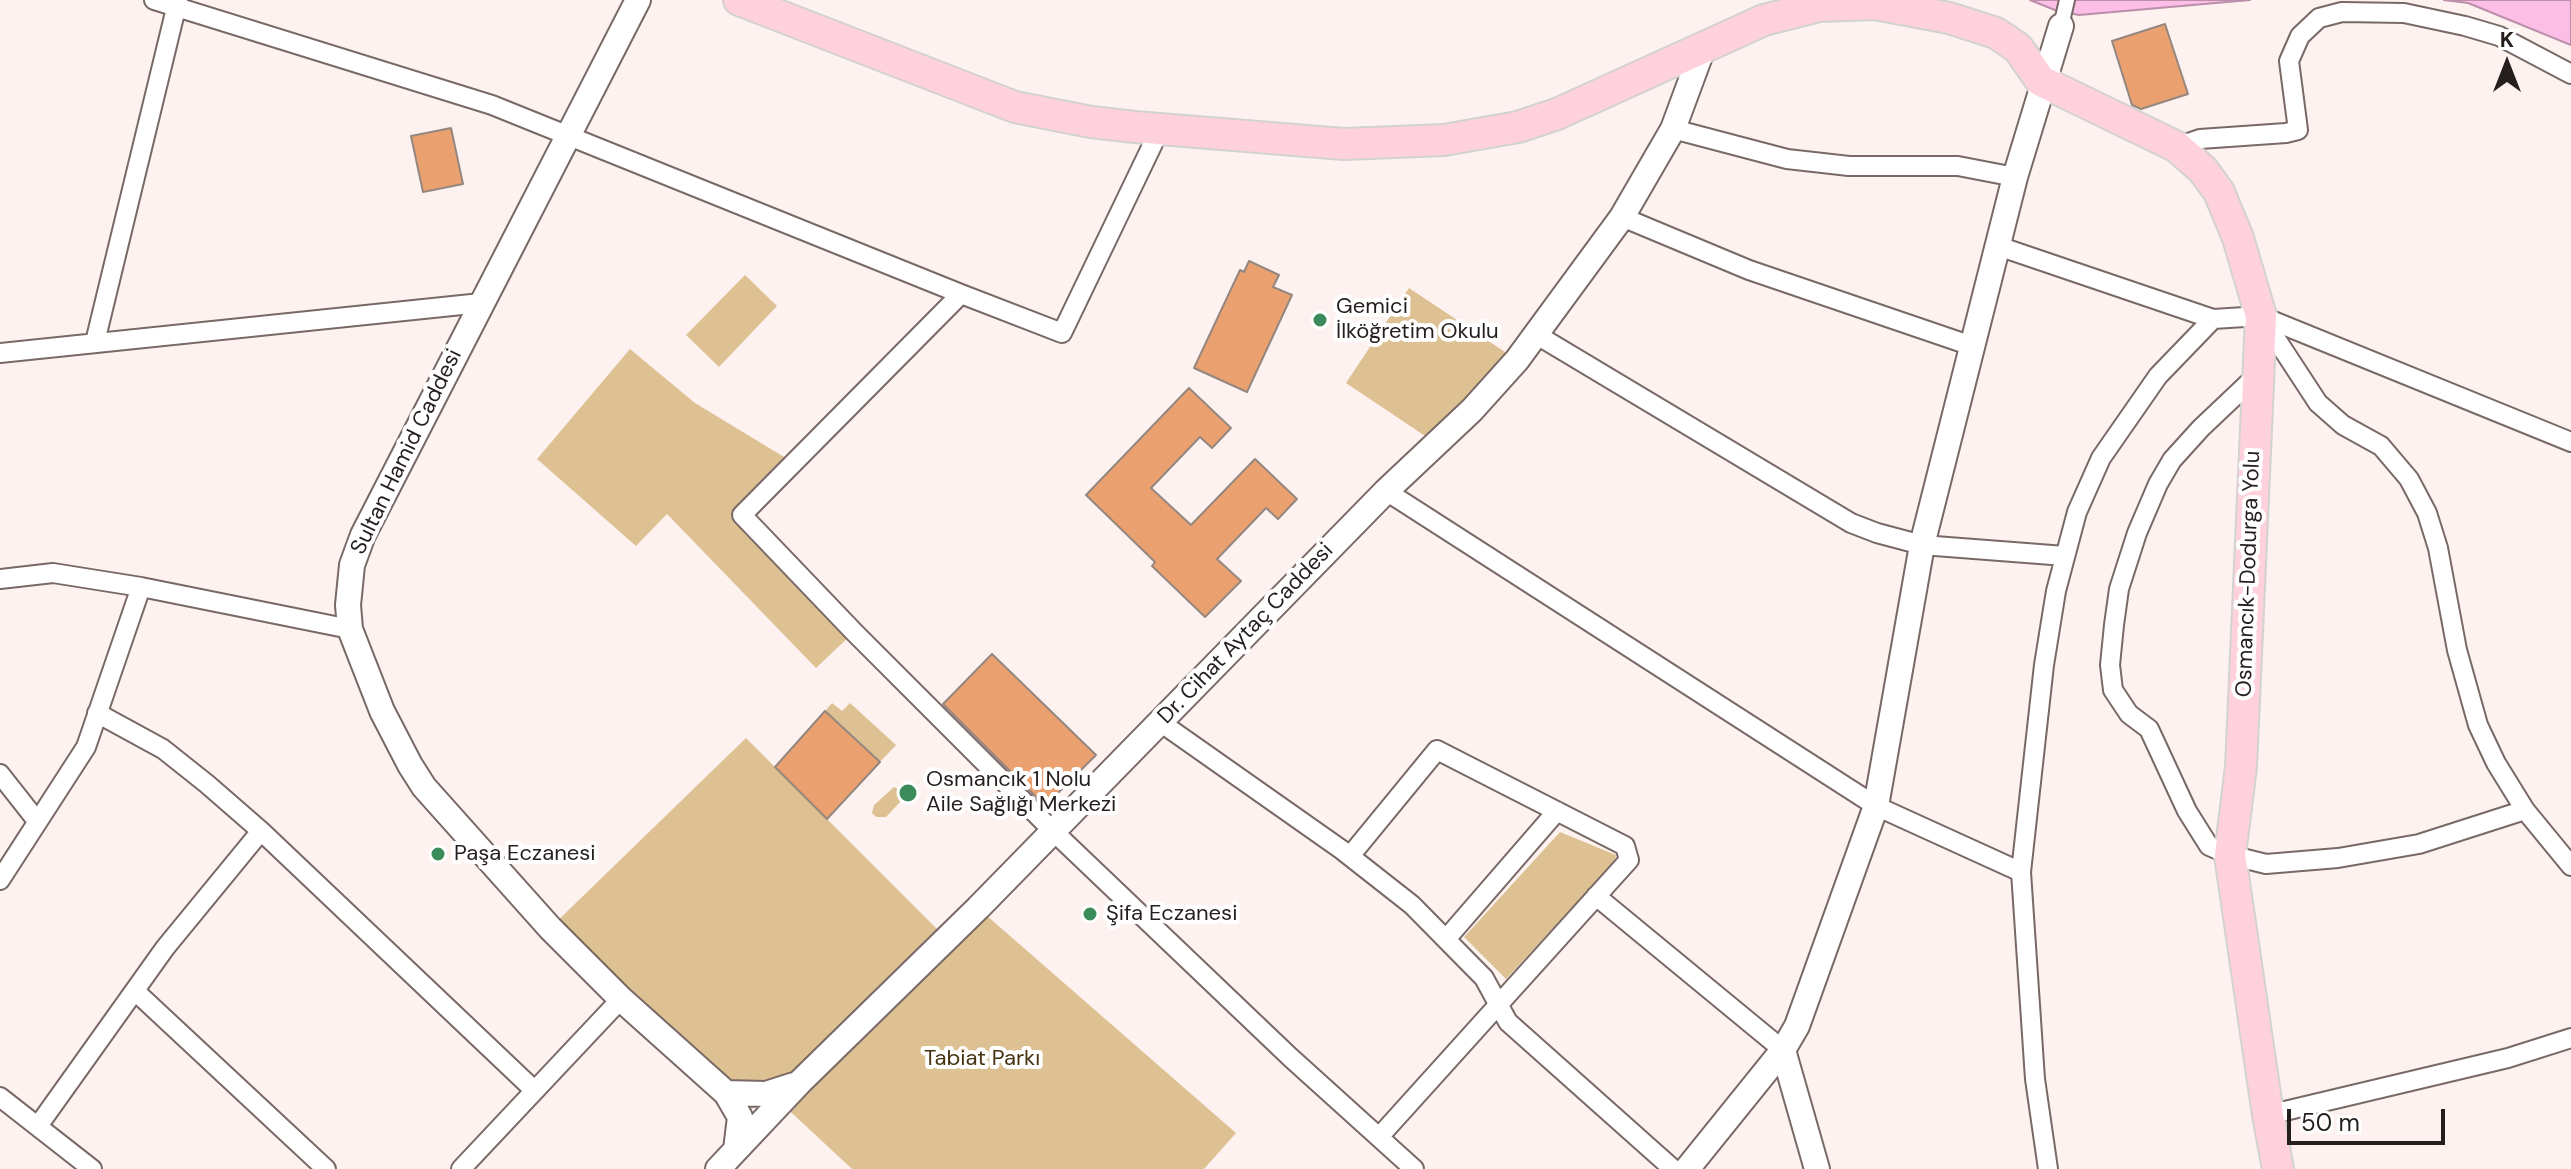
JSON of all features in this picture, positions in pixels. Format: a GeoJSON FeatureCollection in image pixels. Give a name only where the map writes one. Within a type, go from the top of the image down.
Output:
{"type":"FeatureCollection","features":[{"type":"Feature","properties":{"kind":"main road"},"geometry":{"type":"LineString","coordinates":[[739,0],[1015,107],[1091,122],[1344,144],[1402,144],[1518,127],[1557,114],[1764,20],[1788,12],[1839,4],[1875,4],[1958,20],[1996,33],[2018,48],[2034,74],[2044,83]]}},
{"type":"Feature","properties":{"kind":"main road","name":"Osmancık-Dodurga Yolu"},"geometry":{"type":"LineString","coordinates":[[2044,83],[2177,147],[2203,170],[2219,192],[2238,238],[2261,316],[2241,767],[2230,855],[2278,1169]]}},
{"type":"Feature","properties":{"kind":"street"},"geometry":{"type":"LineString","coordinates":[[154,0],[177,4],[492,105],[1062,333],[1160,129]]}},
{"type":"Feature","properties":{"kind":"street","name":"Sultan Hamid Caddesi"},"geometry":{"type":"LineString","coordinates":[[638,0],[395,470],[357,550],[349,582],[350,629],[382,711],[424,787],[550,928],[621,999],[726,1093],[740,1117],[736,1150]]}},
{"type":"Feature","properties":{"kind":"street"},"geometry":{"type":"LineString","coordinates":[[1687,1169],[1783,1050],[1807,1001],[1876,806],[1922,545],[2015,177],[2067,0]]}},
{"type":"Feature","properties":{"kind":"street"},"geometry":{"type":"LineString","coordinates":[[95,342],[177,4]]}},
{"type":"Feature","properties":{"kind":"street"},"geometry":{"type":"LineString","coordinates":[[2177,147],[2200,139],[2298,130],[2289,61],[2300,36],[2319,18],[2342,12],[2404,13],[2465,26],[2499,36],[2571,74]]}},
{"type":"Feature","properties":{"kind":"street","name":"Dr. Cihat Aytaç Caddesi"},"geometry":{"type":"LineString","coordinates":[[718,1169],[800,1082],[978,908],[1386,491],[1472,410],[1537,335],[1622,217],[1673,129],[1703,48]]}},
{"type":"Feature","properties":{"kind":"street"},"geometry":{"type":"LineString","coordinates":[[1673,129],[1787,159],[1849,166],[1958,166],[2015,177]]}},
{"type":"Feature","properties":{"kind":"street"},"geometry":{"type":"LineString","coordinates":[[1622,217],[1749,270],[1972,346]]}},
{"type":"Feature","properties":{"kind":"street"},"geometry":{"type":"LineString","coordinates":[[1998,246],[2213,319],[2261,316],[2571,442]]}},
{"type":"Feature","properties":{"kind":"street"},"geometry":{"type":"LineString","coordinates":[[961,294],[742,515],[1052,830],[1290,1057],[1414,1169]]}},
{"type":"Feature","properties":{"kind":"street"},"geometry":{"type":"LineString","coordinates":[[0,353],[481,303]]}},
{"type":"Feature","properties":{"kind":"street"},"geometry":{"type":"LineString","coordinates":[[2261,316],[2318,403],[2343,425],[2381,446],[2409,479],[2427,513],[2438,548],[2457,650],[2478,725],[2496,763],[2525,810],[2571,866]]}},
{"type":"Feature","properties":{"kind":"street"},"geometry":{"type":"LineString","coordinates":[[2048,1169],[2035,1079],[2021,872],[2044,665],[2056,591],[2077,512],[2101,458],[2158,376],[2213,319]]}},
{"type":"Feature","properties":{"kind":"street"},"geometry":{"type":"LineString","coordinates":[[1537,335],[1827,510],[1877,533],[1922,545],[2065,556]]}},
{"type":"Feature","properties":{"kind":"street"},"geometry":{"type":"LineString","coordinates":[[2257,375],[2172,460],[2137,533],[2119,589],[2110,665],[2113,690],[2129,714],[2149,729],[2187,811],[2209,846],[2266,864],[2338,858],[2419,844],[2525,810]]}},
{"type":"Feature","properties":{"kind":"street"},"geometry":{"type":"LineString","coordinates":[[1386,491],[1876,806],[2021,872]]}},
{"type":"Feature","properties":{"kind":"street"},"geometry":{"type":"LineString","coordinates":[[0,579],[53,573],[141,587],[350,629]]}},
{"type":"Feature","properties":{"kind":"street"},"geometry":{"type":"LineString","coordinates":[[0,880],[86,747],[141,587]]}},
{"type":"Feature","properties":{"kind":"street"},"geometry":{"type":"LineString","coordinates":[[97,713],[163,749],[261,831],[534,1090]]}},
{"type":"Feature","properties":{"kind":"street"},"geometry":{"type":"LineString","coordinates":[[1160,722],[1350,856],[1412,905],[1484,978],[1508,1022],[1673,1169]]}},
{"type":"Feature","properties":{"kind":"street"},"geometry":{"type":"LineString","coordinates":[[1350,856],[1437,750],[1625,846],[1629,860],[1379,1137]]}},
{"type":"Feature","properties":{"kind":"street"},"geometry":{"type":"LineString","coordinates":[[0,774],[37,821]]}},
{"type":"Feature","properties":{"kind":"street"},"geometry":{"type":"LineString","coordinates":[[1447,938],[1557,811]]}},
{"type":"Feature","properties":{"kind":"street"},"geometry":{"type":"LineString","coordinates":[[38,1126],[165,948],[261,831]]}},
{"type":"Feature","properties":{"kind":"street"},"geometry":{"type":"LineString","coordinates":[[1596,896],[1783,1050],[1817,1169]]}},
{"type":"Feature","properties":{"kind":"street"},"geometry":{"type":"LineString","coordinates":[[135,991],[326,1169]]}},
{"type":"Feature","properties":{"kind":"street"},"geometry":{"type":"LineString","coordinates":[[461,1169],[621,999]]}},
{"type":"Feature","properties":{"kind":"street"},"geometry":{"type":"LineString","coordinates":[[2268,1115],[2508,1058],[2571,1038]]}},
{"type":"Feature","properties":{"kind":"street"},"geometry":{"type":"LineString","coordinates":[[726,1093],[774,1093],[800,1082]]}},
{"type":"Feature","properties":{"kind":"street"},"geometry":{"type":"LineString","coordinates":[[0,1097],[92,1169]]}},
{"type":"Feature","properties":{"kind":"green space"},"geometry":{"type":"Polygon","coordinates":[[[745,275],[777,306],[719,367],[686,335],[745,275]]]}},
{"type":"Feature","properties":{"kind":"green space"},"geometry":{"type":"Polygon","coordinates":[[[1409,288],[1517,360],[1437,444],[1346,383],[1409,288]]]}},
{"type":"Feature","properties":{"kind":"green space"},"geometry":{"type":"Polygon","coordinates":[[[630,349],[695,403],[794,463],[743,515],[854,632],[816,668],[667,514],[636,546],[537,459],[630,349]]]}},
{"type":"Feature","properties":{"kind":"green space"},"geometry":{"type":"Polygon","coordinates":[[[832,703],[842,711],[850,703],[896,745],[880,762],[825,711],[832,703]]]}},
{"type":"Feature","properties":{"kind":"green space","name":"Tabiat Parkı"},"geometry":{"type":"Polygon","coordinates":[[[746,738],[946,938],[978,908],[1236,1133],[1204,1169],[852,1169],[780,1102],[726,1093],[550,928],[746,738]]]}},
{"type":"Feature","properties":{"kind":"green space"},"geometry":{"type":"Polygon","coordinates":[[[894,787],[903,792],[901,801],[886,817],[876,817],[872,813],[874,805],[894,787]]]}},
{"type":"Feature","properties":{"kind":"green space"},"geometry":{"type":"Polygon","coordinates":[[[1560,832],[1616,855],[1615,861],[1506,979],[1464,937],[1560,832]]]}},
{"type":"Feature","properties":{"kind":"shaded area"},"geometry":{"type":"Polygon","coordinates":[[[2030,0],[2250,0],[2079,15],[2030,0]]]}},
{"type":"Feature","properties":{"kind":"shaded area"},"geometry":{"type":"Polygon","coordinates":[[[2444,0],[2571,0],[2571,45],[2468,3],[2444,0]]]}},
{"type":"Feature","properties":{"kind":"building"},"geometry":{"type":"Polygon","coordinates":[[[2165,24],[2188,94],[2141,109],[2132,105],[2112,41],[2165,24]]]}},
{"type":"Feature","properties":{"kind":"building"},"geometry":{"type":"Polygon","coordinates":[[[451,128],[463,184],[423,192],[411,136],[451,128]]]}},
{"type":"Feature","properties":{"kind":"building"},"geometry":{"type":"Polygon","coordinates":[[[1249,261],[1279,275],[1273,287],[1292,295],[1247,392],[1194,368],[1240,270],[1244,272],[1249,261]]]}},
{"type":"Feature","properties":{"kind":"building"},"geometry":{"type":"Polygon","coordinates":[[[1189,388],[1231,428],[1212,448],[1200,437],[1151,488],[1191,525],[1255,459],[1297,499],[1278,519],[1266,508],[1217,559],[1241,581],[1205,617],[1152,566],[1155,562],[1086,495],[1189,388]]]}},
{"type":"Feature","properties":{"kind":"building"},"geometry":{"type":"Polygon","coordinates":[[[992,654],[1096,755],[1045,806],[943,704],[992,654]]]}},
{"type":"Feature","properties":{"kind":"building"},"geometry":{"type":"Polygon","coordinates":[[[825,711],[880,762],[827,819],[775,767],[825,711]]]}},
{"type":"Feature","properties":{"kind":"place","name":"Gemici İlköğretim Okulu"},"geometry":{"type":"Point","coordinates":[1320,320]}},
{"type":"Feature","properties":{"kind":"place","name":"Osmancık 1 Nolu Aile Sağlığı Merkezi"},"geometry":{"type":"Point","coordinates":[908,793]}},
{"type":"Feature","properties":{"kind":"place","name":"Paşa Eczanesi"},"geometry":{"type":"Point","coordinates":[438,854]}},
{"type":"Feature","properties":{"kind":"place","name":"Şifa Eczanesi"},"geometry":{"type":"Point","coordinates":[1090,914]}}]}
